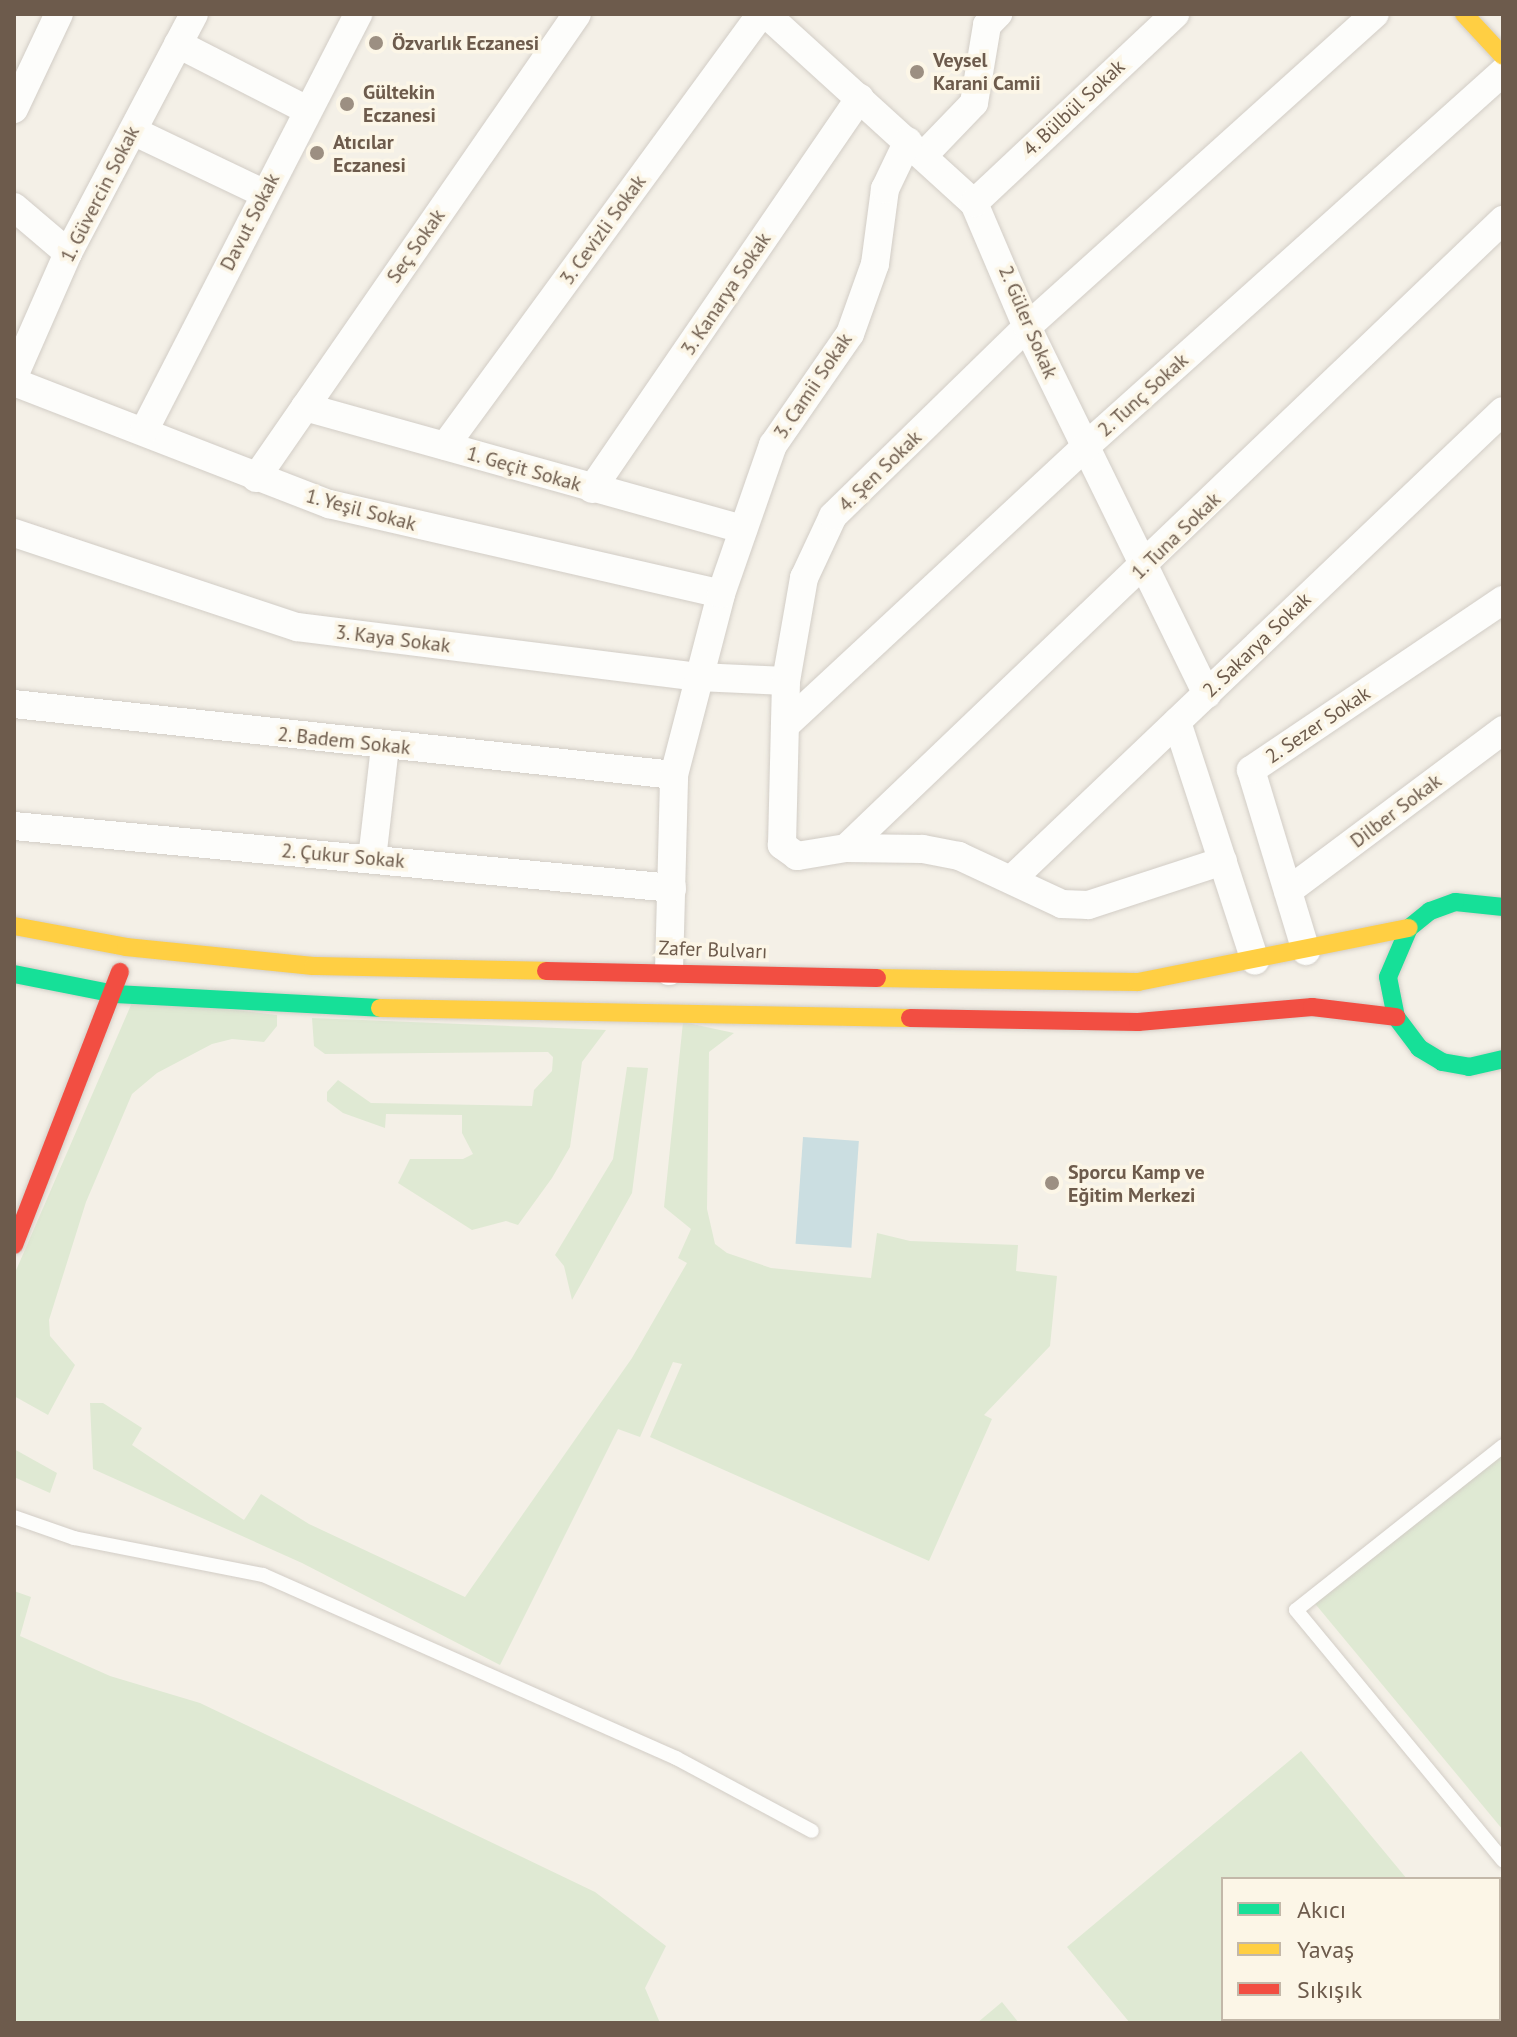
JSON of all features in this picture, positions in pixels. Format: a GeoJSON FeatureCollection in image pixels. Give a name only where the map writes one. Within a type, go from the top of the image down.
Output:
{"type":"FeatureCollection","features":[{"type":"Feature","properties":{"kind":"main road"},"geometry":{"type":"LineString","coordinates":[[1464,14],[1503,56]]}},
{"type":"Feature","properties":{"kind":"main road"},"geometry":{"type":"LineString","coordinates":[[1483,901],[1503,886]]}},
{"type":"Feature","properties":{"kind":"main road"},"geometry":{"type":"LineString","coordinates":[[1483,901],[1503,907]]}},
{"type":"Feature","properties":{"kind":"main road","name":"Zafer Bulvarı"},"geometry":{"type":"LineString","coordinates":[[14,926],[126,947],[313,966],[1138,982],[1306,951],[1409,928],[1442,907],[1483,901]]}},
{"type":"Feature","properties":{"kind":"main road"},"geometry":{"type":"LineString","coordinates":[[1409,928],[1388,977],[1396,1017],[1419,1048],[1442,1062],[1469,1067],[1503,1059]]}},
{"type":"Feature","properties":{"kind":"main road"},"geometry":{"type":"LineString","coordinates":[[14,1245],[115,994],[126,947]]}},
{"type":"Feature","properties":{"kind":"main road"},"geometry":{"type":"LineString","coordinates":[[14,974],[115,994],[312,1007],[675,1012],[758,1019],[1138,1022],[1312,1007],[1396,1017]]}},
{"type":"Feature","properties":{"kind":"street"},"geometry":{"type":"LineString","coordinates":[[14,109],[59,14]]}},
{"type":"Feature","properties":{"kind":"street","name":"1. Güvercin Sokak"},"geometry":{"type":"LineString","coordinates":[[14,379],[68,253],[194,14]]}},
{"type":"Feature","properties":{"kind":"street","name":"Davut Sokak"},"geometry":{"type":"LineString","coordinates":[[144,431],[358,14]]}},
{"type":"Feature","properties":{"kind":"street","name":"Seç Sokak"},"geometry":{"type":"LineString","coordinates":[[256,478],[577,14]]}},
{"type":"Feature","properties":{"kind":"street","name":"2. Güler Sokak"},"geometry":{"type":"LineString","coordinates":[[764,14],[974,203],[1027,327],[1207,694]]}},
{"type":"Feature","properties":{"kind":"street","name":"3. Cevizli Sokak"},"geometry":{"type":"LineString","coordinates":[[445,446],[764,14]]}},
{"type":"Feature","properties":{"kind":"street","name":"3. Camii Sokak"},"geometry":{"type":"LineString","coordinates":[[698,677],[721,594],[773,445],[850,334],[875,264],[885,189],[916,148],[974,103],[987,25],[998,14]]}},
{"type":"Feature","properties":{"kind":"street","name":"4. Bülbül Sokak"},"geometry":{"type":"LineString","coordinates":[[974,203],[1175,14]]}},
{"type":"Feature","properties":{"kind":"street","name":"4. Şen Sokak"},"geometry":{"type":"LineString","coordinates":[[1223,861],[1088,905],[1062,904],[959,856],[922,849],[846,848],[797,856],[782,845],[788,723],[786,681],[804,578],[833,516],[1027,327],[1375,14]]}},
{"type":"Feature","properties":{"kind":"street"},"geometry":{"type":"LineString","coordinates":[[178,44],[307,110]]}},
{"type":"Feature","properties":{"kind":"street","name":"2. Tunç Sokak"},"geometry":{"type":"LineString","coordinates":[[788,723],[1086,446],[1503,72]]}},
{"type":"Feature","properties":{"kind":"street","name":"3. Kanarya Sokak"},"geometry":{"type":"LineString","coordinates":[[592,489],[860,98]]}},
{"type":"Feature","properties":{"kind":"street"},"geometry":{"type":"LineString","coordinates":[[133,131],[265,194]]}},
{"type":"Feature","properties":{"kind":"street"},"geometry":{"type":"LineString","coordinates":[[14,207],[68,253]]}},
{"type":"Feature","properties":{"kind":"street","name":"1. Tuna Sokak"},"geometry":{"type":"LineString","coordinates":[[846,848],[1145,567],[1503,220]]}},
{"type":"Feature","properties":{"kind":"street","name":"1. Yeşil Sokak"},"geometry":{"type":"LineString","coordinates":[[14,379],[256,478],[329,504],[721,594]]}},
{"type":"Feature","properties":{"kind":"street","name":"1. Geçit Sokak"},"geometry":{"type":"LineString","coordinates":[[305,407],[743,529]]}},
{"type":"Feature","properties":{"kind":"street","name":"2. Sakarya Sokak"},"geometry":{"type":"LineString","coordinates":[[1012,879],[1503,411]]}},
{"type":"Feature","properties":{"kind":"street","name":"3. Kaya Sokak"},"geometry":{"type":"LineString","coordinates":[[14,533],[297,627],[698,677],[786,681]]}},
{"type":"Feature","properties":{"kind":"street","name":"2. Sezer Sokak"},"geometry":{"type":"LineString","coordinates":[[1306,951],[1251,770],[1503,600]]}},
{"type":"Feature","properties":{"kind":"street"},"geometry":{"type":"LineString","coordinates":[[669,971],[674,775],[698,677]]}},
{"type":"Feature","properties":{"kind":"street","name":"2. Badem Sokak"},"geometry":{"type":"LineString","coordinates":[[14,704],[674,775]]}},
{"type":"Feature","properties":{"kind":"street"},"geometry":{"type":"LineString","coordinates":[[1177,722],[1255,961]]}},
{"type":"Feature","properties":{"kind":"street","name":"Dilber Sokak"},"geometry":{"type":"LineString","coordinates":[[1288,891],[1503,730]]}},
{"type":"Feature","properties":{"kind":"street"},"geometry":{"type":"LineString","coordinates":[[372,859],[385,746]]}},
{"type":"Feature","properties":{"kind":"street","name":"2. Çukur Sokak"},"geometry":{"type":"LineString","coordinates":[[14,826],[672,888]]}},
{"type":"Feature","properties":{"kind":"lane"},"geometry":{"type":"LineString","coordinates":[[1503,1446],[1296,1610],[1503,1860]]}},
{"type":"Feature","properties":{"kind":"lane"},"geometry":{"type":"LineString","coordinates":[[14,1517],[74,1538],[263,1575],[676,1758],[812,1831]]}},
{"type":"Feature","properties":{"kind":"green space"},"geometry":{"type":"Polygon","coordinates":[[[134,998],[277,1015],[277,1026],[264,1042],[232,1039],[212,1044],[157,1073],[132,1094],[86,1202],[49,1320],[50,1336],[75,1365],[48,1415],[14,1396],[14,1275],[134,998]]]}},
{"type":"Feature","properties":{"kind":"green space"},"geometry":{"type":"Polygon","coordinates":[[[312,1018],[606,1030],[582,1062],[570,1147],[552,1178],[518,1225],[506,1221],[472,1230],[398,1183],[410,1159],[463,1159],[473,1154],[462,1133],[462,1115],[386,1114],[385,1128],[343,1113],[327,1101],[327,1092],[338,1080],[371,1103],[532,1106],[534,1090],[552,1071],[553,1057],[548,1052],[325,1054],[314,1046],[312,1018]]]}},
{"type":"Feature","properties":{"kind":"green space"},"geometry":{"type":"Polygon","coordinates":[[[683,1022],[734,1033],[709,1052],[707,1209],[715,1244],[727,1253],[771,1268],[871,1278],[877,1233],[910,1241],[1018,1245],[1016,1271],[1057,1276],[1050,1346],[984,1415],[992,1419],[929,1561],[650,1437],[682,1364],[673,1362],[640,1437],[618,1429],[500,1665],[302,1563],[93,1469],[90,1403],[103,1403],[142,1428],[132,1445],[244,1520],[261,1494],[309,1524],[465,1597],[632,1358],[687,1263],[678,1258],[691,1229],[664,1207],[683,1022]]]}},
{"type":"Feature","properties":{"kind":"green space"},"geometry":{"type":"Polygon","coordinates":[[[627,1067],[648,1068],[632,1193],[572,1300],[564,1266],[555,1255],[613,1159],[627,1067]]]}},
{"type":"Feature","properties":{"kind":"green space"},"geometry":{"type":"Polygon","coordinates":[[[1503,1441],[1503,1830],[1312,1600],[1503,1441]]]}},
{"type":"Feature","properties":{"kind":"green space"},"geometry":{"type":"Polygon","coordinates":[[[14,1449],[57,1473],[50,1493],[14,1477],[14,1449]]]}},
{"type":"Feature","properties":{"kind":"green space"},"geometry":{"type":"Polygon","coordinates":[[[14,1591],[31,1597],[20,1636],[110,1676],[200,1703],[595,1892],[666,1946],[645,1988],[660,2023],[14,2023],[14,1591]]]}},
{"type":"Feature","properties":{"kind":"green space"},"geometry":{"type":"Polygon","coordinates":[[[1301,1751],[1405,1877],[1221,1877],[1221,2021],[1501,2021],[1501,2006],[1503,2023],[1130,2023],[1067,1947],[1301,1751]]]}},
{"type":"Feature","properties":{"kind":"green space"},"geometry":{"type":"Polygon","coordinates":[[[1002,2002],[1019,2023],[977,2023],[1002,2002]]]}},
{"type":"Feature","properties":{"kind":"shaded area"},"geometry":{"type":"Polygon","coordinates":[[[803,1137],[859,1141],[851,1248],[796,1244],[803,1137]]]}},
{"type":"Feature","properties":{"kind":"traffic: fast"},"geometry":{"type":"LineString","coordinates":[[1503,907],[1455,902],[1430,911],[1409,928],[1388,977],[1396,1017],[1419,1048],[1442,1062],[1469,1067],[1503,1059]]}},
{"type":"Feature","properties":{"kind":"traffic: fast"},"geometry":{"type":"LineString","coordinates":[[14,974],[115,994],[380,1008]]}},
{"type":"Feature","properties":{"kind":"traffic: slow"},"geometry":{"type":"LineString","coordinates":[[1464,14],[1503,56]]}},
{"type":"Feature","properties":{"kind":"traffic: slow"},"geometry":{"type":"LineString","coordinates":[[14,926],[126,947],[313,966],[546,971]]}},
{"type":"Feature","properties":{"kind":"traffic: slow"},"geometry":{"type":"LineString","coordinates":[[877,978],[1138,982],[1409,928]]}},
{"type":"Feature","properties":{"kind":"traffic: slow"},"geometry":{"type":"LineString","coordinates":[[380,1008],[910,1018]]}},
{"type":"Feature","properties":{"kind":"traffic: jam"},"geometry":{"type":"LineString","coordinates":[[546,971],[877,978]]}},
{"type":"Feature","properties":{"kind":"traffic: jam"},"geometry":{"type":"LineString","coordinates":[[14,1245],[120,972]]}},
{"type":"Feature","properties":{"kind":"traffic: jam"},"geometry":{"type":"LineString","coordinates":[[910,1018],[1138,1022],[1312,1007],[1396,1017]]}},
{"type":"Feature","properties":{"kind":"place","name":"Özvarlık Eczanesi"},"geometry":{"type":"Point","coordinates":[376,43]}},
{"type":"Feature","properties":{"kind":"place","name":"Veysel Karani Camii"},"geometry":{"type":"Point","coordinates":[917,72]}},
{"type":"Feature","properties":{"kind":"place","name":"Gültekin Eczanesi"},"geometry":{"type":"Point","coordinates":[347,104]}},
{"type":"Feature","properties":{"kind":"place","name":"Atıcılar Eczanesi"},"geometry":{"type":"Point","coordinates":[317,153]}},
{"type":"Feature","properties":{"kind":"place","name":"Sporcu Kamp ve Eğitim Merkezi"},"geometry":{"type":"Point","coordinates":[1052,1183]}}]}
